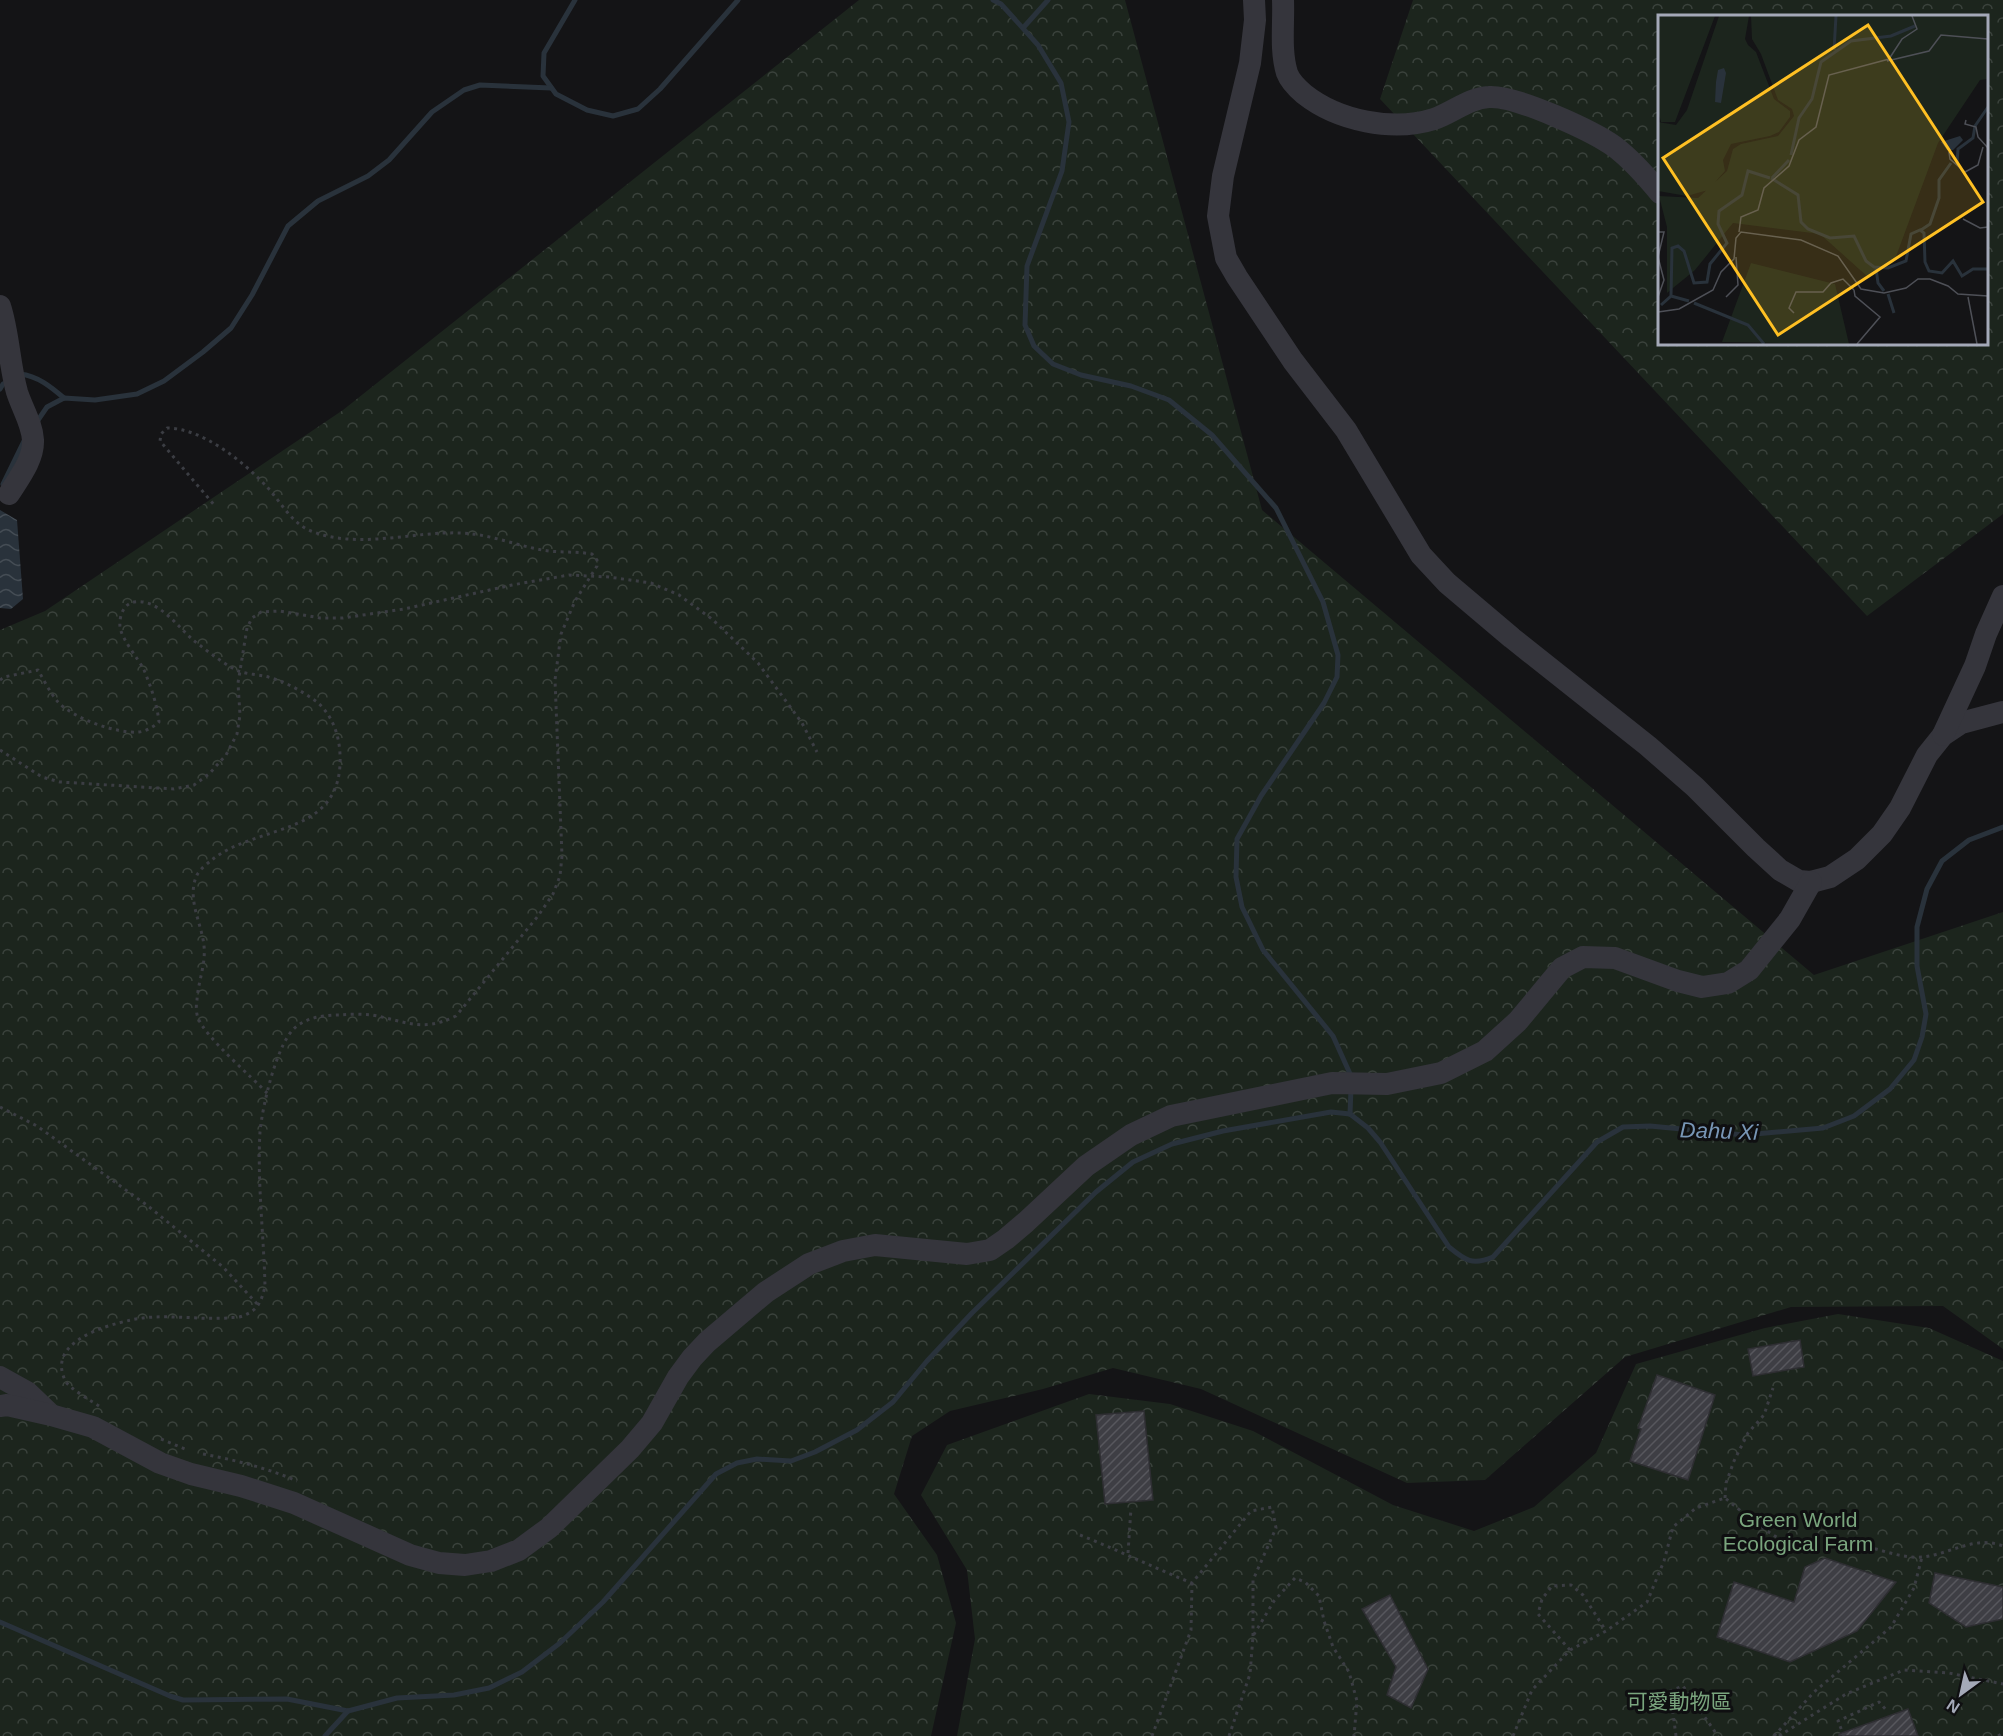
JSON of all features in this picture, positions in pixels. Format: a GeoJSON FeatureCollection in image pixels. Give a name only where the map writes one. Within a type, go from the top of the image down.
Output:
{"type":"FeatureCollection","features":[{"type":"Feature","properties":{"kind":"street"},"geometry":{"type":"LineString","coordinates":[[1254,0],[1255,20],[1250,63],[1223,176],[1218,216],[1226,258],[1237,277],[1293,361],[1346,430],[1420,555],[1447,583],[1512,638],[1648,746],[1695,787],[1780,870],[1798,881],[1811,882],[1830,877],[1857,859],[1882,834],[1900,808],[1928,755],[1943,735],[1975,666],[2003,596]]}},
{"type":"Feature","properties":{"kind":"street"},"geometry":{"type":"LineString","coordinates":[[1283,0],[1284,57],[1288,75],[1296,86],[1310,98],[1336,113],[1361,120],[1410,124],[1434,119],[1476,100],[1489,97],[1502,98],[1544,111],[1614,147],[1633,163],[1658,192]]}},
{"type":"Feature","properties":{"kind":"street"},"geometry":{"type":"LineString","coordinates":[[0,306],[7,327],[10,361],[33,440],[31,455],[9,494]]}},
{"type":"Feature","properties":{"kind":"street"},"geometry":{"type":"LineString","coordinates":[[1943,735],[1961,723],[2003,712]]}},
{"type":"Feature","properties":{"kind":"street"},"geometry":{"type":"LineString","coordinates":[[0,1406],[7,1405],[51,1414],[93,1428],[160,1463],[294,1503],[410,1555],[439,1563],[465,1565],[491,1561],[519,1550],[549,1528],[630,1449],[666,1401],[678,1377],[707,1342],[766,1292],[808,1264],[843,1251],[875,1245],[967,1254],[990,1250],[1026,1222],[1086,1166],[1131,1135],[1171,1116],[1339,1083],[1387,1084],[1441,1073],[1485,1051],[1518,1021],[1562,968],[1583,957],[1615,958],[1678,981],[1702,987],[1728,983],[1749,970],[1790,919],[1811,882]]}},
{"type":"Feature","properties":{"kind":"street"},"geometry":{"type":"LineString","coordinates":[[0,1377],[27,1392],[51,1414]]}},
{"type":"Feature","properties":{"kind":"path"},"geometry":{"type":"LineString","coordinates":[[101,1407],[67,1383],[61,1364],[67,1348],[94,1330],[132,1319],[174,1317],[213,1319],[243,1316],[259,1306],[265,1287],[260,1131],[273,1067],[284,1042],[296,1026],[319,1016],[371,1015],[405,1024],[429,1026],[456,1016],[538,916],[553,894],[560,876],[562,856],[555,680],[561,634],[576,601],[597,566],[597,560],[592,554],[543,550],[483,535],[435,532],[399,537],[355,539],[327,537],[309,531],[293,519],[267,487],[234,457],[201,437],[179,428],[167,428],[161,434],[160,441],[215,506]]}},
{"type":"Feature","properties":{"kind":"path"},"geometry":{"type":"LineString","coordinates":[[0,750],[42,777],[60,782],[174,789],[194,785],[209,774],[226,755],[237,734],[240,715],[240,672],[247,628],[252,618],[261,612],[280,611],[320,618],[343,618],[414,607],[569,575],[651,582],[679,594],[712,619],[758,663],[802,723],[817,752]]}},
{"type":"Feature","properties":{"kind":"path"},"geometry":{"type":"LineString","coordinates":[[0,680],[4,677],[38,670],[58,702],[90,723],[115,730],[139,732],[151,729],[159,722],[158,708],[144,670],[120,629],[124,608],[131,602],[141,602],[153,606],[168,616],[193,640],[240,672],[267,677],[294,687],[318,703],[333,722],[340,746],[341,770],[335,793],[321,809],[295,826],[223,852],[197,875],[194,894],[204,948],[196,999],[197,1016],[206,1032],[268,1094]]}},
{"type":"Feature","properties":{"kind":"path"},"geometry":{"type":"LineString","coordinates":[[0,1107],[37,1126],[148,1206],[223,1267],[259,1306]]}},
{"type":"Feature","properties":{"kind":"path"},"geometry":{"type":"LineString","coordinates":[[1725,1498],[1726,1483],[1734,1461],[1748,1433],[1764,1415],[1773,1388]]}},
{"type":"Feature","properties":{"kind":"path"},"geometry":{"type":"LineString","coordinates":[[152,1435],[185,1449]]}},
{"type":"Feature","properties":{"kind":"path"},"geometry":{"type":"LineString","coordinates":[[196,1453],[228,1458],[282,1474],[301,1483]]}},
{"type":"Feature","properties":{"kind":"path"},"geometry":{"type":"LineString","coordinates":[[1725,1498],[1782,1539],[1801,1548],[1843,1541],[1898,1554],[1922,1557],[1966,1544],[1996,1543],[2003,1545]]}},
{"type":"Feature","properties":{"kind":"path"},"geometry":{"type":"LineString","coordinates":[[1513,1736],[1532,1690],[1569,1650],[1606,1631],[1647,1602],[1664,1561],[1673,1527],[1696,1508],[1725,1498]]}},
{"type":"Feature","properties":{"kind":"path"},"geometry":{"type":"LineString","coordinates":[[1152,1736],[1191,1630],[1192,1583],[1251,1511],[1272,1507],[1276,1528],[1253,1580],[1250,1674],[1229,1736]]}},
{"type":"Feature","properties":{"kind":"path"},"geometry":{"type":"LineString","coordinates":[[1128,1553],[1131,1508]]}},
{"type":"Feature","properties":{"kind":"path"},"geometry":{"type":"LineString","coordinates":[[1080,1535],[1128,1553],[1150,1566],[1192,1583]]}},
{"type":"Feature","properties":{"kind":"path"},"geometry":{"type":"LineString","coordinates":[[1774,1736],[1814,1692],[1891,1627],[1914,1588],[1922,1557]]}},
{"type":"Feature","properties":{"kind":"path"},"geometry":{"type":"LineString","coordinates":[[1253,1636],[1274,1601],[1295,1578],[1305,1582],[1319,1596],[1333,1647],[1349,1672],[1357,1701],[1354,1736]]}},
{"type":"Feature","properties":{"kind":"path"},"geometry":{"type":"LineString","coordinates":[[1569,1650],[1538,1614],[1542,1599],[1552,1586],[1571,1585],[1583,1594],[1606,1631]]}},
{"type":"Feature","properties":{"kind":"path"},"geometry":{"type":"LineString","coordinates":[[1779,1736],[1846,1694],[1904,1670],[1949,1673],[2003,1684]]}},
{"type":"Feature","properties":{"kind":"path"},"geometry":{"type":"LineString","coordinates":[[1676,1736],[1670,1690],[1683,1686],[1718,1736]]}},
{"type":"Feature","properties":{"kind":"path"},"geometry":{"type":"LineString","coordinates":[[1844,1736],[1838,1721],[1879,1702],[1888,1712]]}},
{"type":"Feature","properties":{"kind":"path"},"geometry":{"type":"LineString","coordinates":[[1998,1736],[2003,1733]]}},
{"type":"Feature","properties":{"kind":"green space"},"geometry":{"type":"Polygon","coordinates":[[[859,0],[1125,0],[1262,510],[1814,975],[2003,912],[2003,1349],[1943,1306],[1791,1307],[1625,1357],[1485,1480],[1407,1483],[1201,1389],[1113,1368],[1043,1389],[950,1411],[912,1436],[894,1494],[937,1555],[956,1623],[931,1736],[0,1736],[0,630],[45,611],[343,410],[859,0]]]}},
{"type":"Feature","properties":{"kind":"green space"},"geometry":{"type":"Polygon","coordinates":[[[1413,0],[2003,0],[2003,514],[1867,616],[1380,99],[1413,0]]]}},
{"type":"Feature","properties":{"kind":"green space","name":"Green World Ecological Farm"},"geometry":{"type":"Polygon","coordinates":[[[1838,1314],[1929,1328],[2003,1361],[2003,1736],[957,1736],[975,1639],[967,1570],[921,1495],[947,1445],[1089,1394],[1170,1404],[1253,1431],[1393,1505],[1474,1531],[1534,1507],[1596,1453],[1636,1364],[1765,1328],[1838,1314]]]}},
{"type":"Feature","properties":{"kind":"water"},"geometry":{"type":"Polygon","coordinates":[[[0,510],[17,520],[23,599],[11,609],[0,608],[0,510]]]}},
{"type":"Feature","properties":{"kind":"building"},"geometry":{"type":"Polygon","coordinates":[[[1800,1340],[1804,1367],[1753,1376],[1748,1349],[1800,1340]]]}},
{"type":"Feature","properties":{"kind":"building"},"geometry":{"type":"Polygon","coordinates":[[[1657,1375],[1715,1395],[1688,1480],[1630,1461],[1641,1429],[1638,1428],[1657,1375]]]}},
{"type":"Feature","properties":{"kind":"building"},"geometry":{"type":"Polygon","coordinates":[[[1144,1411],[1153,1500],[1105,1504],[1096,1415],[1144,1411]]]}},
{"type":"Feature","properties":{"kind":"building"},"geometry":{"type":"Polygon","coordinates":[[[1825,1558],[1896,1582],[1857,1631],[1790,1662],[1717,1637],[1734,1582],[1794,1602],[1805,1567],[1825,1558]]]}},
{"type":"Feature","properties":{"kind":"building"},"geometry":{"type":"Polygon","coordinates":[[[1935,1573],[2003,1587],[2003,1619],[1966,1627],[1929,1603],[1935,1573]]]}},
{"type":"Feature","properties":{"kind":"building"},"geometry":{"type":"Polygon","coordinates":[[[1390,1595],[1428,1669],[1411,1708],[1387,1695],[1396,1667],[1362,1609],[1390,1595]]]}},
{"type":"Feature","properties":{"kind":"building"},"geometry":{"type":"Polygon","coordinates":[[[1908,1709],[1918,1736],[1839,1736],[1839,1734],[1908,1709]]]}},
{"type":"Feature","properties":{"kind":"waterway"},"geometry":{"type":"LineString","coordinates":[[575,0],[544,53],[543,76],[556,94],[587,110],[613,116],[638,109],[660,89],[738,0]]}},
{"type":"Feature","properties":{"kind":"waterway"},"geometry":{"type":"LineString","coordinates":[[993,0],[1001,4],[1038,45],[1061,83],[1069,122],[1062,171],[1027,266],[1025,325],[1034,346],[1053,364],[1081,375],[1131,386],[1169,400],[1212,435],[1276,508],[1323,602],[1338,655],[1337,677],[1324,703],[1261,796],[1237,839],[1236,877],[1242,907],[1263,950],[1333,1036],[1351,1076]]}},
{"type":"Feature","properties":{"kind":"waterway"},"geometry":{"type":"LineString","coordinates":[[1023,28],[1048,0]]}},
{"type":"Feature","properties":{"kind":"waterway"},"geometry":{"type":"LineString","coordinates":[[36,423],[47,407],[64,398],[95,400],[137,394],[164,381],[203,352],[231,328],[252,295],[288,226],[318,201],[368,176],[389,160],[432,112],[464,90],[480,85],[551,88]]}},
{"type":"Feature","properties":{"kind":"waterway"},"geometry":{"type":"LineString","coordinates":[[20,374],[38,380],[64,398]]}},
{"type":"Feature","properties":{"kind":"waterway"},"geometry":{"type":"LineString","coordinates":[[0,389],[3,384],[10,381]]}},
{"type":"Feature","properties":{"kind":"waterway"},"geometry":{"type":"LineString","coordinates":[[3,484],[24,441]]}},
{"type":"Feature","properties":{"kind":"waterway","name":"Dahu Xi"},"geometry":{"type":"LineString","coordinates":[[1350,1114],[1368,1128],[1380,1142],[1449,1247],[1464,1258],[1474,1261],[1493,1257],[1597,1142],[1623,1127],[1650,1126],[1744,1135],[1823,1128],[1854,1116],[1890,1089],[1914,1060],[1922,1037],[1926,1014],[1917,966],[1917,927],[1927,889],[1942,861],[1969,840],[2003,827]]}},
{"type":"Feature","properties":{"kind":"waterway"},"geometry":{"type":"LineString","coordinates":[[1350,1114],[1351,1088]]}},
{"type":"Feature","properties":{"kind":"waterway"},"geometry":{"type":"LineString","coordinates":[[0,1622],[183,1700],[287,1699],[348,1711],[397,1698],[454,1695],[489,1688],[522,1672],[560,1643],[603,1602],[716,1474],[737,1463],[757,1459],[791,1461],[815,1452],[857,1430],[893,1402],[972,1313],[1096,1192],[1133,1162],[1172,1144],[1223,1131],[1331,1112],[1350,1114]]}},
{"type":"Feature","properties":{"kind":"waterway"},"geometry":{"type":"LineString","coordinates":[[325,1736],[348,1711]]}},
{"type":"Feature","properties":{"kind":"park label","name":"可愛動物區"},"geometry":{"type":"Point","coordinates":[1679,1701]}}]}
